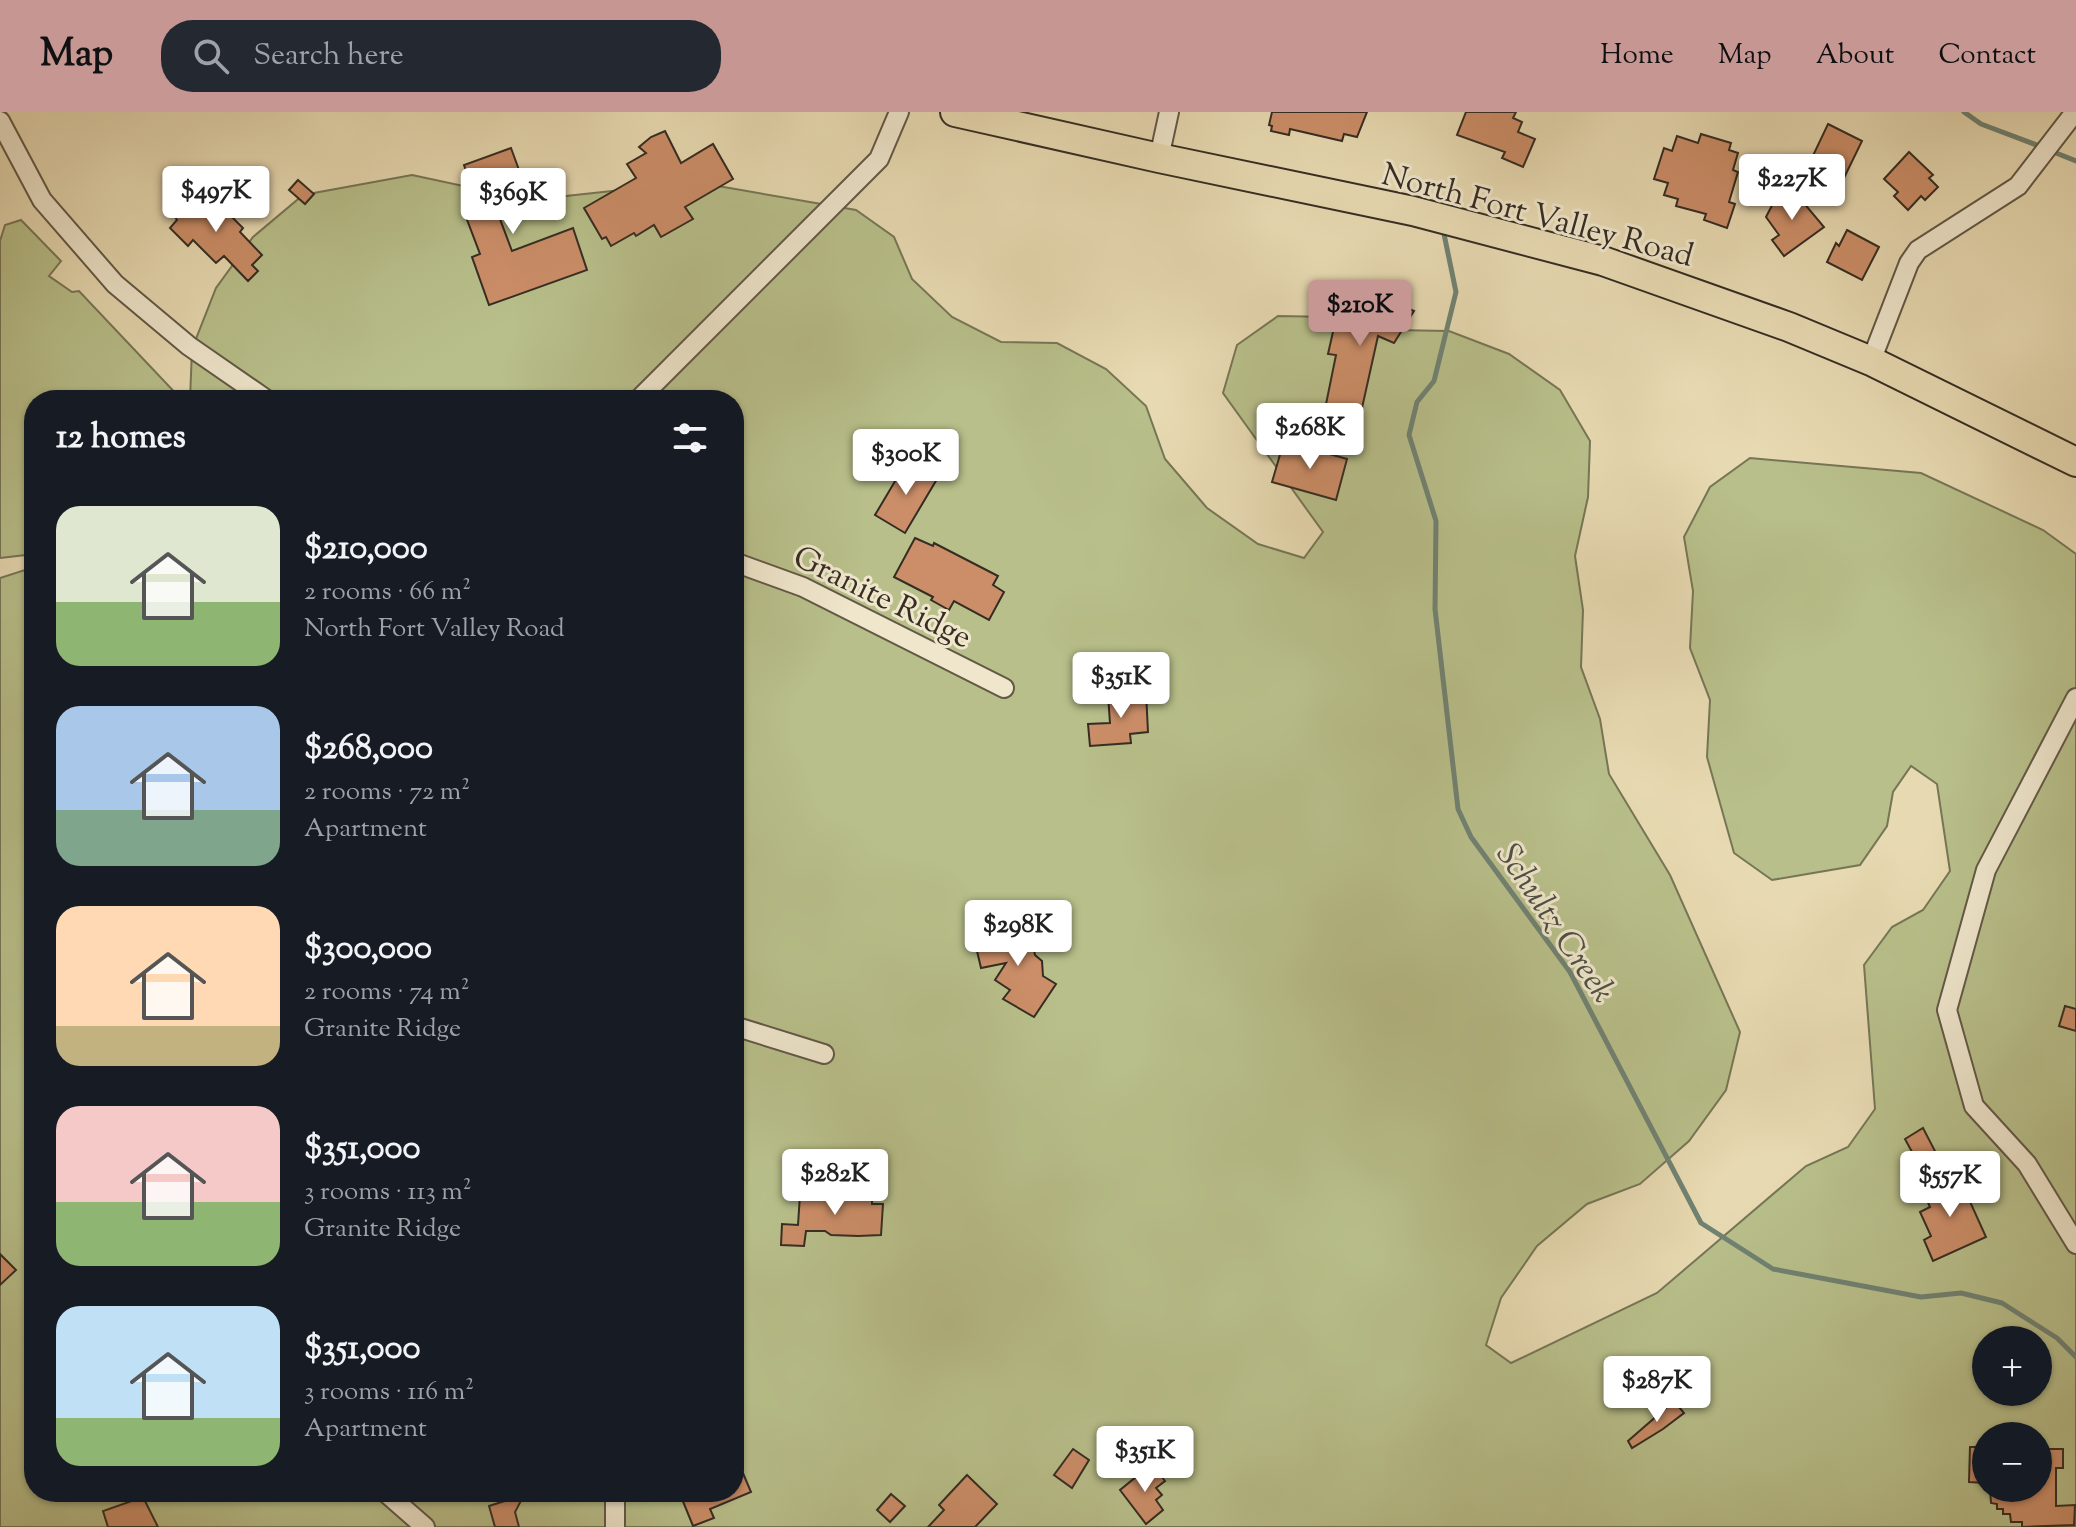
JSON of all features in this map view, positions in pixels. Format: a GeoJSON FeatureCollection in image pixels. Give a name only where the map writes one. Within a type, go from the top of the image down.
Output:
{"type":"FeatureCollection","features":[{"type":"Feature","properties":{"kind":"main road","name":"North Fort Valley Road"},"geometry":{"type":"LineString","coordinates":[[955,112],[1413,211],[1603,261],[1774,321],[1871,361],[2076,462]]}},
{"type":"Feature","properties":{"kind":"street"},"geometry":{"type":"LineString","coordinates":[[648,390],[879,159],[899,112]]}},
{"type":"Feature","properties":{"kind":"street"},"geometry":{"type":"LineString","coordinates":[[1159,158],[1169,112]]}},
{"type":"Feature","properties":{"kind":"street"},"geometry":{"type":"LineString","coordinates":[[1871,361],[1909,263],[1918,250],[2018,186],[2074,114]]}},
{"type":"Feature","properties":{"kind":"street"},"geometry":{"type":"LineString","coordinates":[[0,121],[42,200],[115,284],[189,346],[253,390]]}},
{"type":"Feature","properties":{"kind":"street","name":"Granite Ridge"},"geometry":{"type":"LineString","coordinates":[[744,566],[803,587],[1004,688]]}},
{"type":"Feature","properties":{"kind":"street"},"geometry":{"type":"LineString","coordinates":[[2076,698],[1986,870],[1947,1010],[1974,1106],[2027,1164],[2076,1244]]}},
{"type":"Feature","properties":{"kind":"street"},"geometry":{"type":"LineString","coordinates":[[744,1029],[824,1054]]}},
{"type":"Feature","properties":{"kind":"street"},"geometry":{"type":"LineString","coordinates":[[396,1502],[425,1527]]}},
{"type":"Feature","properties":{"kind":"street"},"geometry":{"type":"LineString","coordinates":[[615,1502],[615,1527]]}},
{"type":"Feature","properties":{"kind":"green space"},"geometry":{"type":"Polygon","coordinates":[[[412,175],[529,200],[695,182],[856,210],[894,237],[912,279],[952,317],[1001,342],[1057,343],[1106,369],[1146,406],[1165,459],[1207,508],[1258,544],[1304,558],[1323,532],[1223,393],[1237,345],[1278,316],[1334,317],[1393,330],[1449,331],[1509,354],[1560,390],[1590,441],[1588,497],[1575,556],[1583,610],[1581,667],[1600,719],[1609,774],[1670,875],[1740,1032],[1726,1090],[1689,1141],[1640,1184],[1587,1204],[1537,1246],[1501,1298],[1486,1345],[1511,1363],[1657,1293],[1806,1166],[1848,1147],[1875,1109],[1864,965],[1892,927],[1923,910],[1950,871],[1937,784],[1911,766],[1893,792],[1887,826],[1860,865],[1772,880],[1734,853],[1707,757],[1710,700],[1690,648],[1693,591],[1684,537],[1710,487],[1750,458],[1921,473],[2043,530],[2076,554],[2076,1527],[0,1527],[0,578],[24,570],[24,1502],[744,1502],[744,390],[190,390],[192,349],[216,288],[253,237],[303,195],[412,175]]]}},
{"type":"Feature","properties":{"kind":"green space"},"geometry":{"type":"Polygon","coordinates":[[[21,220],[61,261],[49,276],[72,292],[79,291],[173,390],[24,390],[24,555],[0,558],[0,241],[5,225],[21,220]]]}},
{"type":"Feature","properties":{"kind":"building"},"geometry":{"type":"Polygon","coordinates":[[[1272,112],[1367,112],[1357,137],[1344,134],[1342,141],[1290,129],[1289,135],[1271,131],[1272,112]]]}},
{"type":"Feature","properties":{"kind":"building"},"geometry":{"type":"Polygon","coordinates":[[[1466,112],[1516,112],[1513,118],[1522,122],[1518,132],[1535,139],[1523,167],[1502,158],[1505,152],[1457,135],[1466,112]]]}},
{"type":"Feature","properties":{"kind":"building"},"geometry":{"type":"Polygon","coordinates":[[[1828,124],[1862,141],[1843,180],[1809,164],[1828,124]]]}},
{"type":"Feature","properties":{"kind":"building"},"geometry":{"type":"Polygon","coordinates":[[[665,131],[681,163],[713,144],[733,179],[685,207],[693,219],[661,237],[654,225],[611,246],[606,237],[602,239],[584,208],[636,178],[627,164],[646,153],[639,147],[665,131]]]}},
{"type":"Feature","properties":{"kind":"building"},"geometry":{"type":"Polygon","coordinates":[[[1701,134],[1731,143],[1729,150],[1738,153],[1733,170],[1738,172],[1729,202],[1735,204],[1727,228],[1704,220],[1706,214],[1676,206],[1678,199],[1664,195],[1668,183],[1654,179],[1664,148],[1672,151],[1677,136],[1698,143],[1701,134]]]}},
{"type":"Feature","properties":{"kind":"building"},"geometry":{"type":"Polygon","coordinates":[[[511,148],[527,192],[494,203],[512,251],[573,228],[587,270],[489,305],[472,257],[480,254],[463,209],[478,204],[464,165],[511,148]]]}},
{"type":"Feature","properties":{"kind":"building"},"geometry":{"type":"Polygon","coordinates":[[[1909,152],[1933,175],[1929,178],[1938,187],[1925,200],[1921,196],[1908,210],[1894,196],[1898,192],[1884,179],[1909,152]]]}},
{"type":"Feature","properties":{"kind":"building"},"geometry":{"type":"Polygon","coordinates":[[[298,180],[314,194],[305,204],[289,190],[298,180]]]}},
{"type":"Feature","properties":{"kind":"building"},"geometry":{"type":"Polygon","coordinates":[[[1780,190],[1803,202],[1824,227],[1784,256],[1772,240],[1779,235],[1766,217],[1780,190]]]}},
{"type":"Feature","properties":{"kind":"building"},"geometry":{"type":"Polygon","coordinates":[[[207,192],[243,228],[240,232],[262,255],[252,265],[258,271],[248,281],[224,256],[216,263],[193,240],[188,246],[170,228],[177,220],[175,217],[196,196],[200,199],[207,192]]]}},
{"type":"Feature","properties":{"kind":"building"},"geometry":{"type":"Polygon","coordinates":[[[1847,230],[1879,247],[1862,280],[1827,262],[1836,243],[1839,246],[1847,230]]]}},
{"type":"Feature","properties":{"kind":"building"},"geometry":{"type":"Polygon","coordinates":[[[1376,295],[1414,311],[1394,343],[1378,336],[1360,417],[1325,409],[1336,355],[1328,354],[1344,296],[1377,303],[1376,295]]]}},
{"type":"Feature","properties":{"kind":"building"},"geometry":{"type":"Polygon","coordinates":[[[1284,441],[1347,459],[1336,500],[1272,482],[1284,441]]]}},
{"type":"Feature","properties":{"kind":"building"},"geometry":{"type":"Polygon","coordinates":[[[907,461],[937,479],[905,533],[875,515],[907,461]]]}},
{"type":"Feature","properties":{"kind":"building"},"geometry":{"type":"Polygon","coordinates":[[[915,538],[933,546],[934,543],[998,576],[993,585],[1004,592],[989,620],[954,601],[949,610],[931,600],[933,597],[894,577],[915,538]]]}},
{"type":"Feature","properties":{"kind":"building"},"geometry":{"type":"Polygon","coordinates":[[[1146,692],[1148,732],[1130,734],[1131,743],[1090,746],[1088,724],[1110,723],[1108,694],[1146,692]]]}},
{"type":"Feature","properties":{"kind":"building"},"geometry":{"type":"Polygon","coordinates":[[[1014,920],[1030,930],[1035,955],[1042,961],[1043,976],[1056,984],[1034,1017],[1003,999],[1010,990],[995,980],[1006,963],[981,968],[977,951],[1004,946],[988,936],[996,923],[1007,930],[1014,920]]]}},
{"type":"Feature","properties":{"kind":"building"},"geometry":{"type":"Polygon","coordinates":[[[2065,1006],[2076,1009],[2076,1031],[2059,1026],[2065,1006]]]}},
{"type":"Feature","properties":{"kind":"building"},"geometry":{"type":"Polygon","coordinates":[[[1923,1128],[1936,1153],[1918,1163],[1905,1139],[1923,1128]]]}},
{"type":"Feature","properties":{"kind":"building"},"geometry":{"type":"Polygon","coordinates":[[[1951,1177],[1957,1189],[1963,1186],[1986,1237],[1933,1261],[1924,1240],[1931,1236],[1920,1212],[1930,1207],[1922,1189],[1951,1177]]]}},
{"type":"Feature","properties":{"kind":"building"},"geometry":{"type":"Polygon","coordinates":[[[843,1182],[858,1183],[857,1197],[872,1197],[872,1204],[883,1204],[881,1235],[831,1235],[825,1231],[806,1231],[804,1246],[781,1245],[782,1224],[798,1225],[800,1195],[842,1197],[843,1182]]]}},
{"type":"Feature","properties":{"kind":"building"},"geometry":{"type":"Polygon","coordinates":[[[0,1254],[16,1270],[0,1285],[0,1254]]]}},
{"type":"Feature","properties":{"kind":"building"},"geometry":{"type":"Polygon","coordinates":[[[1674,1401],[1684,1413],[1632,1448],[1628,1441],[1674,1401]]]}},
{"type":"Feature","properties":{"kind":"building"},"geometry":{"type":"Polygon","coordinates":[[[1970,1447],[1972,1447],[1972,1482],[1969,1482],[1970,1447]]]}},
{"type":"Feature","properties":{"kind":"building"},"geometry":{"type":"Polygon","coordinates":[[[1073,1449],[1089,1460],[1072,1488],[1054,1475],[1073,1449]]]}},
{"type":"Feature","properties":{"kind":"building"},"geometry":{"type":"Polygon","coordinates":[[[2052,1449],[2063,1449],[2063,1468],[2056,1468],[2056,1506],[2075,1505],[2074,1525],[2022,1527],[2022,1522],[2011,1522],[2010,1514],[2003,1514],[2003,1509],[1997,1509],[1997,1504],[1991,1503],[2052,1502],[2052,1449]]]}},
{"type":"Feature","properties":{"kind":"building"},"geometry":{"type":"Polygon","coordinates":[[[1152,1464],[1165,1481],[1156,1488],[1162,1495],[1156,1500],[1163,1510],[1146,1524],[1120,1490],[1152,1464]]]}},
{"type":"Feature","properties":{"kind":"building"},"geometry":{"type":"Polygon","coordinates":[[[967,1475],[997,1504],[975,1527],[928,1527],[944,1510],[939,1505],[967,1475]]]}},
{"type":"Feature","properties":{"kind":"building"},"geometry":{"type":"Polygon","coordinates":[[[744,1476],[751,1492],[744,1495],[744,1476]]]}},
{"type":"Feature","properties":{"kind":"building"},"geometry":{"type":"Polygon","coordinates":[[[891,1494],[905,1506],[890,1522],[877,1510],[891,1494]]]}},
{"type":"Feature","properties":{"kind":"building"},"geometry":{"type":"Polygon","coordinates":[[[129,1502],[146,1502],[158,1527],[108,1527],[103,1511],[129,1502]]]}},
{"type":"Feature","properties":{"kind":"building"},"geometry":{"type":"Polygon","coordinates":[[[520,1502],[515,1512],[519,1527],[495,1527],[489,1506],[520,1502]]]}},
{"type":"Feature","properties":{"kind":"building"},"geometry":{"type":"Polygon","coordinates":[[[683,1502],[727,1502],[710,1509],[714,1518],[693,1526],[683,1502]]]}},
{"type":"Feature","properties":{"kind":"waterway"},"geometry":{"type":"LineString","coordinates":[[1964,112],[1981,124],[2042,147]]}},
{"type":"Feature","properties":{"kind":"waterway"},"geometry":{"type":"LineString","coordinates":[[2051,151],[2076,161]]}},
{"type":"Feature","properties":{"kind":"waterway","name":"Schultz Creek"},"geometry":{"type":"LineString","coordinates":[[1444,234],[1456,292],[1434,381],[1417,402],[1409,435],[1436,521],[1435,609],[1458,809],[1471,837],[1570,972],[1701,1223],[1773,1269],[1921,1297],[1961,1293],[2002,1303],[2057,1338],[2076,1357]]}}]}
